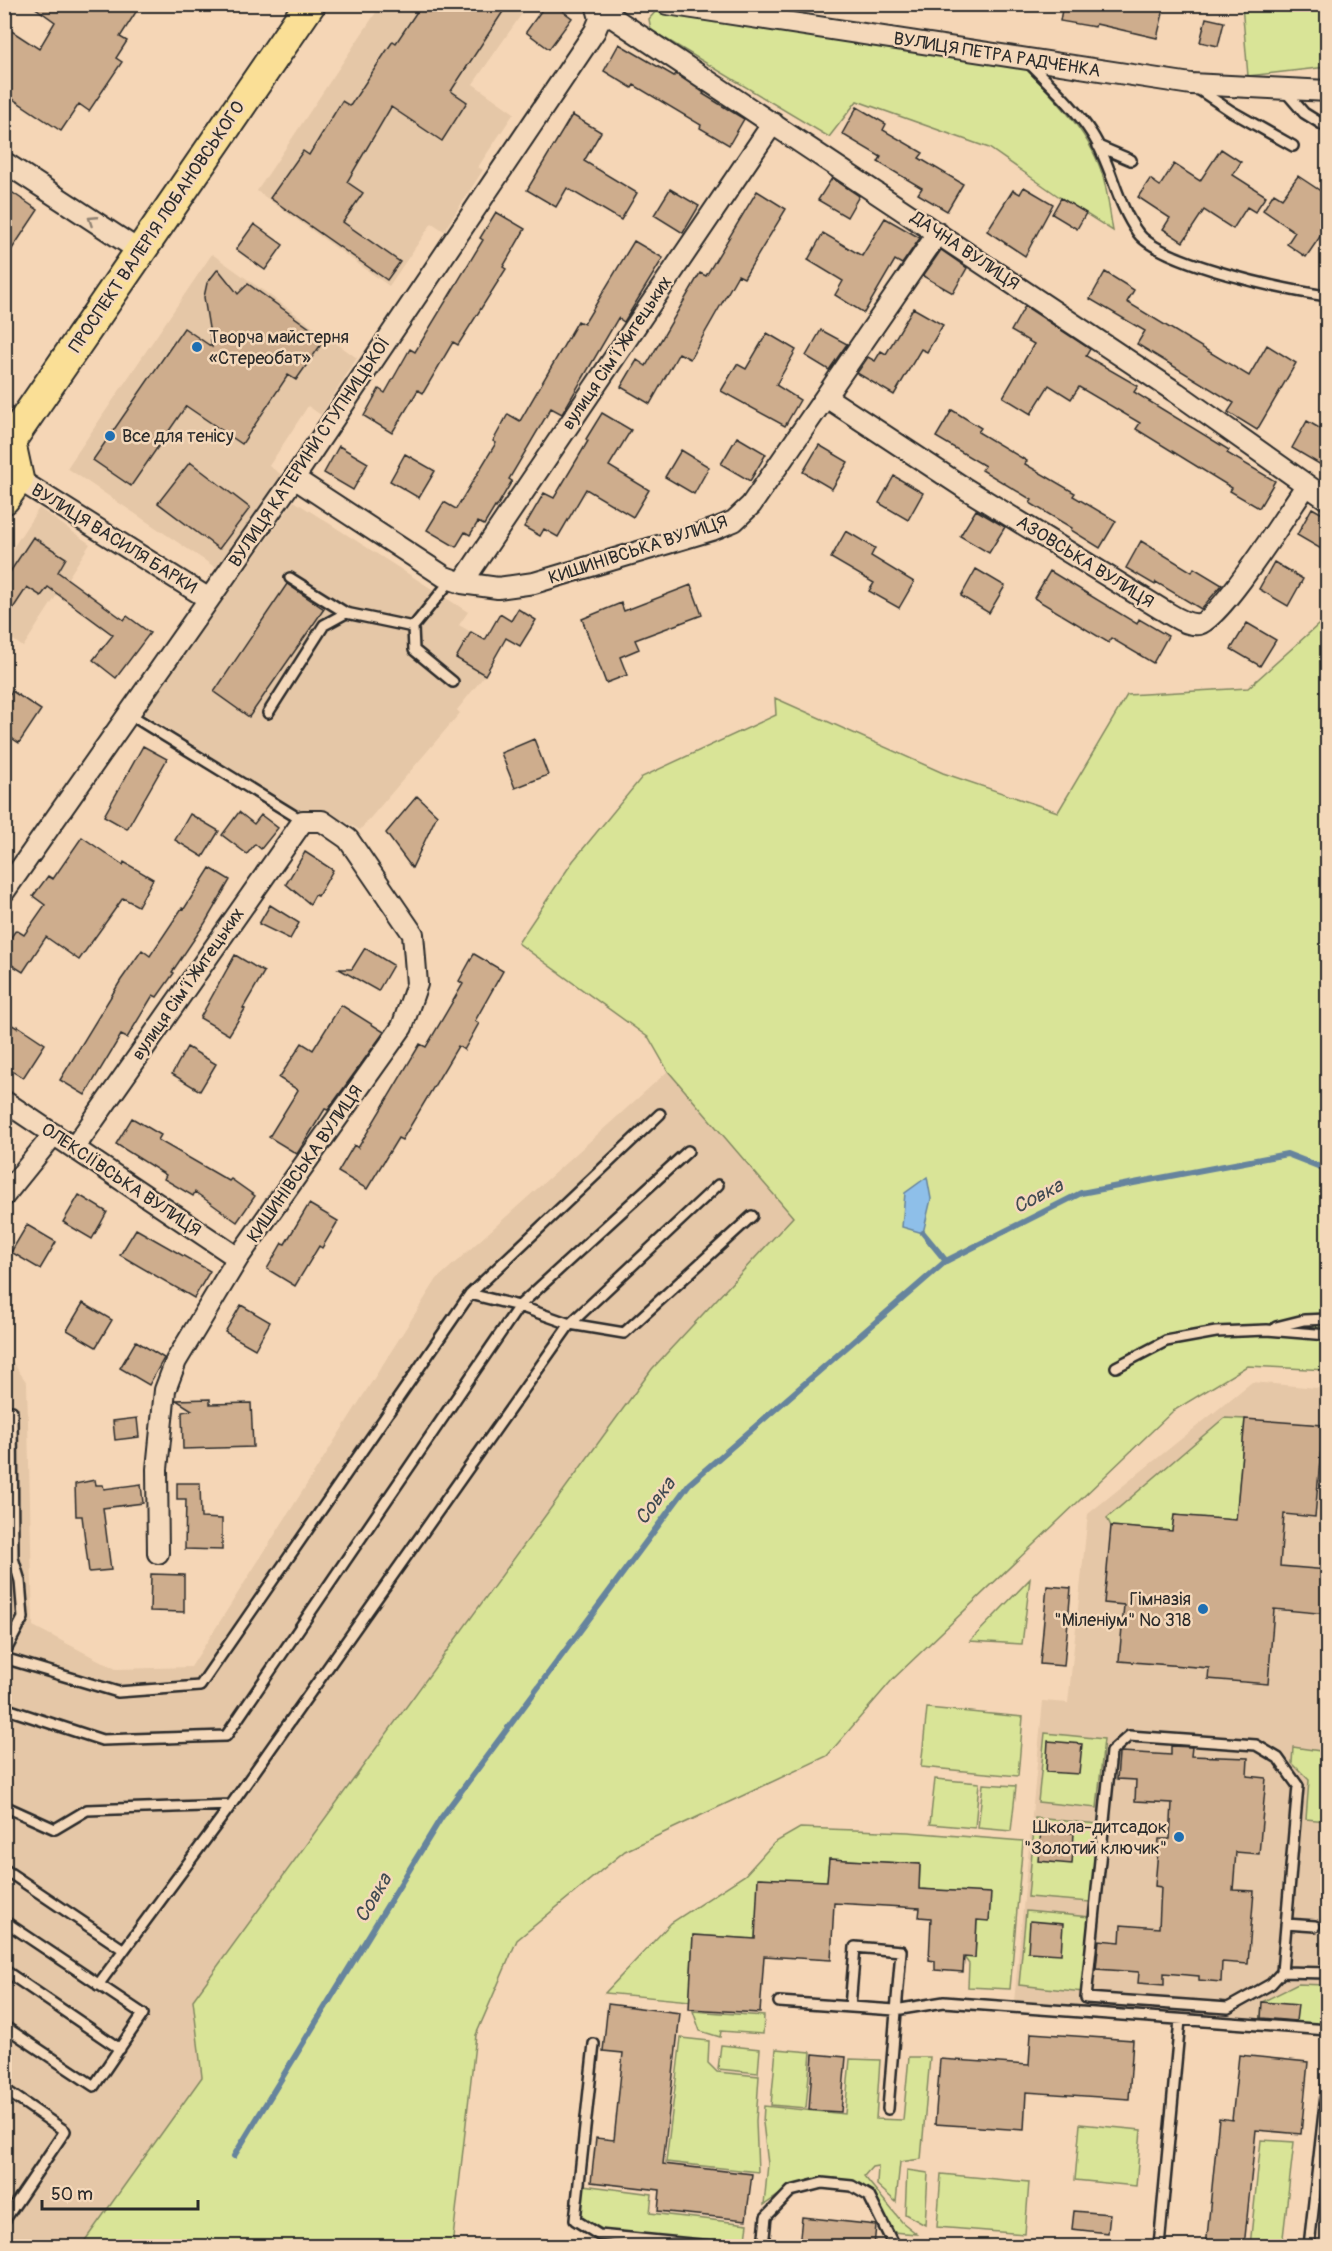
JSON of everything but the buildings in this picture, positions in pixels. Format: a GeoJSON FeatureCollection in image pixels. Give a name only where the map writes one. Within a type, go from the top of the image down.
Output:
{"type":"FeatureCollection","features":[{"type":"Feature","properties":{"kind":"main road","name":"ПРОСПЕКТ ВАЛЕРІЯ ЛОБАНОВСЬКОГО"},"geometry":{"type":"LineString","coordinates":[[7,446],[310,4]]}},
{"type":"Feature","properties":{"kind":"main road"},"geometry":{"type":"LineString","coordinates":[[7,446],[11,489]]}},
{"type":"Feature","properties":{"kind":"street","name":"ВУЛИЦЯ КАТЕРИНИ СТУПНИЦЬКОЇ"},"geometry":{"type":"LineString","coordinates":[[4,892],[294,477],[595,31],[600,19],[596,4]]}},
{"type":"Feature","properties":{"kind":"street","name":"ДАЧНА ВУЛИЦЯ"},"geometry":{"type":"LineString","coordinates":[[602,4],[615,19],[1178,393],[1328,501]]}},
{"type":"Feature","properties":{"kind":"street","name":"ВУЛИЦЯ ПЕТРА РАДЧЕНКА"},"geometry":{"type":"LineString","coordinates":[[667,4],[1191,84],[1328,91]]}},
{"type":"Feature","properties":{"kind":"street","name":"вулиця Сімʼї Житецьких"},"geometry":{"type":"LineString","coordinates":[[457,581],[773,123]]}},
{"type":"Feature","properties":{"kind":"street"},"geometry":{"type":"LineString","coordinates":[[4,162],[141,252]]}},
{"type":"Feature","properties":{"kind":"street","name":"КИШИНІВСЬКА ВУЛИЦЯ"},"geometry":{"type":"LineString","coordinates":[[294,477],[457,581],[498,588],[534,583],[712,530],[734,521],[751,505],[938,233]]}},
{"type":"Feature","properties":{"kind":"street","name":"АЗОВСЬКА ВУЛИЦЯ"},"geometry":{"type":"LineString","coordinates":[[826,397],[966,489],[1161,609],[1192,624],[1208,619],[1229,596],[1305,486]]}},
{"type":"Feature","properties":{"kind":"street","name":"ВУЛИЦЯ ВАСИЛЯ БАРКИ"},"geometry":{"type":"LineString","coordinates":[[11,489],[209,599]]}},
{"type":"Feature","properties":{"kind":"street","name":"КИШИНІВСЬКА ВУЛИЦЯ"},"geometry":{"type":"LineString","coordinates":[[158,1553],[157,1469],[165,1390],[176,1361],[238,1258],[402,1027],[417,984],[413,934],[348,839],[322,821],[303,821]]}},
{"type":"Feature","properties":{"kind":"street","name":"вулиця Сімʼї Житецьких"},"geometry":{"type":"LineString","coordinates":[[74,1148],[303,821]]}},
{"type":"Feature","properties":{"kind":"street","name":"ОЛЕКСІЇВСЬКА ВУЛИЦЯ"},"geometry":{"type":"LineString","coordinates":[[4,1101],[238,1258]]}},
{"type":"Feature","properties":{"kind":"street"},"geometry":{"type":"LineString","coordinates":[[4,1196],[54,1134]]}},
{"type":"Feature","properties":{"kind":"lane"},"geometry":{"type":"LineString","coordinates":[[1027,60],[1076,112],[1092,134],[1124,209],[1140,236],[1168,255],[1298,293],[1328,296]]}},
{"type":"Feature","properties":{"kind":"lane"},"geometry":{"type":"LineString","coordinates":[[1191,84],[1231,111],[1293,146]]}},
{"type":"Feature","properties":{"kind":"lane"},"geometry":{"type":"LineString","coordinates":[[1283,89],[1305,113],[1328,128]]}},
{"type":"Feature","properties":{"kind":"lane"},"geometry":{"type":"LineString","coordinates":[[1098,146],[1131,160]]}},
{"type":"Feature","properties":{"kind":"lane"},"geometry":{"type":"LineString","coordinates":[[290,578],[346,613],[413,627]]}},
{"type":"Feature","properties":{"kind":"lane"},"geometry":{"type":"LineString","coordinates":[[453,682],[414,650],[413,627],[457,581]]}},
{"type":"Feature","properties":{"kind":"lane"},"geometry":{"type":"LineString","coordinates":[[268,713],[324,625],[346,613]]}},
{"type":"Feature","properties":{"kind":"lane"},"geometry":{"type":"LineString","coordinates":[[129,714],[303,821]]}},
{"type":"Feature","properties":{"kind":"lane"},"geometry":{"type":"LineString","coordinates":[[12,1412],[13,1558],[20,1581],[23,1618],[4,1656],[118,1692],[200,1686],[470,1294],[660,1114]]}},
{"type":"Feature","properties":{"kind":"lane"},"geometry":{"type":"LineString","coordinates":[[4,1708],[102,1740],[226,1736],[519,1306],[688,1150]]}},
{"type":"Feature","properties":{"kind":"lane"},"geometry":{"type":"LineString","coordinates":[[99,1985],[231,1805],[570,1324],[718,1185]]}},
{"type":"Feature","properties":{"kind":"lane"},"geometry":{"type":"LineString","coordinates":[[470,1294],[519,1306],[570,1324],[624,1333],[752,1216]]}},
{"type":"Feature","properties":{"kind":"lane"},"geometry":{"type":"LineString","coordinates":[[1268,1330],[1304,1320],[1328,1319]]}},
{"type":"Feature","properties":{"kind":"lane"},"geometry":{"type":"LineString","coordinates":[[1116,1367],[1166,1341],[1216,1332],[1268,1330],[1328,1335]]}},
{"type":"Feature","properties":{"kind":"lane"},"geometry":{"type":"LineString","coordinates":[[1129,1736],[1256,1745],[1278,1758],[1298,1786],[1286,1924],[1282,1972],[1271,1984],[1228,2008],[1086,1998],[1111,1752],[1129,1736]]}},
{"type":"Feature","properties":{"kind":"lane"},"geometry":{"type":"LineString","coordinates":[[4,1806],[55,1829],[87,1810],[231,1805]]}},
{"type":"Feature","properties":{"kind":"lane"},"geometry":{"type":"LineString","coordinates":[[4,1869],[124,1950]]}},
{"type":"Feature","properties":{"kind":"lane"},"geometry":{"type":"LineString","coordinates":[[4,1921],[143,2014],[94,2086],[4,2026]]}},
{"type":"Feature","properties":{"kind":"lane"},"geometry":{"type":"LineString","coordinates":[[1286,1924],[1315,1926]]}},
{"type":"Feature","properties":{"kind":"lane"},"geometry":{"type":"LineString","coordinates":[[850,2007],[855,1947],[901,1951],[888,2109]]}},
{"type":"Feature","properties":{"kind":"lane"},"geometry":{"type":"LineString","coordinates":[[4,1970],[120,2049]]}},
{"type":"Feature","properties":{"kind":"lane"},"geometry":{"type":"LineString","coordinates":[[1282,1972],[1328,1973]]}},
{"type":"Feature","properties":{"kind":"lane"},"geometry":{"type":"LineString","coordinates":[[779,2002],[895,2010],[944,2002],[1328,2030]]}},
{"type":"Feature","properties":{"kind":"lane"},"geometry":{"type":"LineString","coordinates":[[1160,2247],[1180,2020]]}},
{"type":"Feature","properties":{"kind":"lane"},"geometry":{"type":"LineString","coordinates":[[594,2044],[575,2220],[599,2235],[711,2247]]}},
{"type":"Feature","properties":{"kind":"lane"},"geometry":{"type":"LineString","coordinates":[[1309,2247],[1328,2077]]}},
{"type":"Feature","properties":{"kind":"lane"},"geometry":{"type":"LineString","coordinates":[[4,2089],[65,2131],[4,2221]]}},
{"type":"Feature","properties":{"kind":"lane"},"geometry":{"type":"LineString","coordinates":[[763,2247],[766,2217],[791,2191],[822,2183],[852,2186],[869,2196],[894,2247]]}},
{"type":"Feature","properties":{"kind":"shaded area"},"geometry":{"type":"Polygon","coordinates":[[[381,5],[528,5],[473,84],[514,113],[478,167],[483,170],[444,231],[432,223],[389,286],[257,191],[381,5]]]}},
{"type":"Feature","properties":{"kind":"shaded area"},"geometry":{"type":"Polygon","coordinates":[[[212,254],[357,358],[321,415],[308,406],[269,466],[282,475],[219,570],[67,468],[212,254]]]}},
{"type":"Feature","properties":{"kind":"shaded area"},"geometry":{"type":"Polygon","coordinates":[[[294,501],[468,612],[459,625],[500,649],[485,675],[457,710],[460,713],[360,830],[325,811],[297,810],[143,713],[294,501]]]}},
{"type":"Feature","properties":{"kind":"shaded area"},"geometry":{"type":"Polygon","coordinates":[[[39,508],[90,544],[23,647],[5,634],[5,560],[39,508]]]}},
{"type":"Feature","properties":{"kind":"shaded area"},"geometry":{"type":"Polygon","coordinates":[[[668,1071],[793,1217],[652,1369],[193,2000],[202,2077],[81,2246],[5,2246],[4,1350],[27,1383],[33,1626],[116,1669],[191,1667],[437,1279],[668,1071]]]}},
{"type":"Feature","properties":{"kind":"shaded area"},"geometry":{"type":"Polygon","coordinates":[[[1252,1382],[1327,1389],[1328,1943],[1320,2027],[1014,2002],[1043,1701],[1068,1703],[1088,1514],[1252,1382]]]}},
{"type":"Feature","properties":{"kind":"green space"},"geometry":{"type":"Polygon","coordinates":[[[1242,5],[1327,5],[1327,67],[1248,76],[1242,5]]]}},
{"type":"Feature","properties":{"kind":"green space"},"geometry":{"type":"Polygon","coordinates":[[[656,11],[1023,66],[1071,118],[1091,147],[1104,180],[1113,231],[989,148],[857,101],[829,137],[651,30],[649,19],[656,11]]]}},
{"type":"Feature","properties":{"kind":"green space"},"geometry":{"type":"Polygon","coordinates":[[[1327,617],[1327,1370],[1247,1366],[1173,1411],[893,1679],[827,1756],[625,1851],[517,1940],[476,2035],[453,2238],[455,2246],[81,2246],[202,2077],[193,2000],[652,1369],[793,1217],[668,1071],[649,1038],[518,943],[573,861],[642,777],[776,715],[775,698],[943,773],[1058,812],[1127,695],[1248,688],[1327,617]]]}},
{"type":"Feature","properties":{"kind":"green space"},"geometry":{"type":"Polygon","coordinates":[[[1224,1418],[1245,1419],[1237,1510],[1245,1521],[1174,1515],[1172,1531],[1111,1526],[1107,1518],[1224,1418]]]}},
{"type":"Feature","properties":{"kind":"green space"},"geometry":{"type":"Polygon","coordinates":[[[1030,1579],[1022,1644],[970,1641],[1030,1579]]]}},
{"type":"Feature","properties":{"kind":"green space"},"geometry":{"type":"Polygon","coordinates":[[[927,1708],[1023,1717],[1018,1776],[921,1767],[927,1708]]]}},
{"type":"Feature","properties":{"kind":"green space"},"geometry":{"type":"Polygon","coordinates":[[[1045,1733],[1104,1739],[1097,1808],[1038,1802],[1045,1733]]]}},
{"type":"Feature","properties":{"kind":"green space"},"geometry":{"type":"Polygon","coordinates":[[[1293,1747],[1327,1752],[1327,1821],[1306,1819],[1309,1780],[1292,1763],[1293,1747]]]}},
{"type":"Feature","properties":{"kind":"green space"},"geometry":{"type":"Polygon","coordinates":[[[935,1779],[979,1783],[975,1828],[930,1824],[935,1779]]]}},
{"type":"Feature","properties":{"kind":"green space"},"geometry":{"type":"Polygon","coordinates":[[[983,1784],[1016,1786],[1011,1831],[978,1828],[983,1784]]]}},
{"type":"Feature","properties":{"kind":"green space"},"geometry":{"type":"Polygon","coordinates":[[[1035,1818],[1098,1824],[1090,1902],[1028,1897],[1035,1818]]]}},
{"type":"Feature","properties":{"kind":"green space"},"geometry":{"type":"Polygon","coordinates":[[[800,1828],[908,1832],[1023,1841],[1010,1989],[968,1987],[969,1964],[964,1957],[975,1957],[977,1920],[989,1920],[990,1894],[919,1889],[920,1864],[829,1859],[827,1882],[759,1878],[755,1939],[693,1935],[690,2001],[605,1993],[671,1923],[745,1875],[774,1843],[800,1828]]]}},
{"type":"Feature","properties":{"kind":"green space"},"geometry":{"type":"Polygon","coordinates":[[[1026,1911],[1090,1917],[1083,1992],[1019,1985],[1026,1911]]]}},
{"type":"Feature","properties":{"kind":"green space"},"geometry":{"type":"Polygon","coordinates":[[[1298,1984],[1324,1985],[1320,2024],[1261,2020],[1262,2002],[1298,1984]]]}},
{"type":"Feature","properties":{"kind":"green space"},"geometry":{"type":"Polygon","coordinates":[[[693,2011],[764,2016],[763,2034],[721,2031],[720,2037],[700,2031],[693,2011]]]}},
{"type":"Feature","properties":{"kind":"green space"},"geometry":{"type":"Polygon","coordinates":[[[681,2038],[709,2041],[708,2063],[717,2072],[759,2076],[756,2121],[758,2172],[666,2162],[681,2038]]]}},
{"type":"Feature","properties":{"kind":"green space"},"geometry":{"type":"Polygon","coordinates":[[[721,2045],[760,2049],[758,2073],[718,2069],[721,2045]]]}},
{"type":"Feature","properties":{"kind":"green space"},"geometry":{"type":"Polygon","coordinates":[[[776,2049],[811,2052],[806,2108],[771,2105],[776,2049]]]}},
{"type":"Feature","properties":{"kind":"green space"},"geometry":{"type":"Polygon","coordinates":[[[909,2057],[930,2057],[921,2159],[900,2162],[896,2202],[877,2185],[878,2166],[872,2167],[864,2176],[902,2222],[917,2234],[892,2232],[872,2196],[855,2184],[789,2188],[764,2205],[768,2164],[763,2123],[764,2106],[845,2114],[850,2059],[880,2060],[876,2119],[903,2120],[909,2057]]]}},
{"type":"Feature","properties":{"kind":"green space"},"geometry":{"type":"Polygon","coordinates":[[[1080,2124],[1141,2130],[1136,2186],[1075,2180],[1080,2124]]]}},
{"type":"Feature","properties":{"kind":"green space"},"geometry":{"type":"Polygon","coordinates":[[[1261,2140],[1294,2142],[1282,2246],[1250,2246],[1261,2140]]]}},
{"type":"Feature","properties":{"kind":"green space"},"geometry":{"type":"Polygon","coordinates":[[[907,2170],[928,2173],[925,2225],[905,2214],[907,2170]]]}},
{"type":"Feature","properties":{"kind":"green space"},"geometry":{"type":"Polygon","coordinates":[[[941,2174],[1029,2182],[1025,2234],[937,2227],[941,2174]]]}},
{"type":"Feature","properties":{"kind":"green space"},"geometry":{"type":"Polygon","coordinates":[[[583,2185],[652,2194],[650,2213],[748,2224],[745,2245],[604,2230],[580,2217],[583,2185]]]}},
{"type":"Feature","properties":{"kind":"water"},"geometry":{"type":"Polygon","coordinates":[[[927,1177],[931,1199],[923,1233],[902,1227],[905,1193],[927,1177]]]}},
{"type":"Feature","properties":{"kind":"waterway","name":"Совка"},"geometry":{"type":"LineString","coordinates":[[234,2156],[441,1818],[689,1484],[946,1261],[1081,1193],[1287,1154],[1328,1170]]}},
{"type":"Feature","properties":{"kind":"waterway"},"geometry":{"type":"LineString","coordinates":[[923,1233],[946,1261]]}},
{"type":"Feature","properties":{"kind":"place","name":"Творча майстерня «Стереобат»"},"geometry":{"type":"Point","coordinates":[197,347]}},
{"type":"Feature","properties":{"kind":"place","name":"Все для тенісу"},"geometry":{"type":"Point","coordinates":[110,436]}},
{"type":"Feature","properties":{"kind":"place","name":"Гімназія \"Міленіум\" № 318"},"geometry":{"type":"Point","coordinates":[1203,1609]}},
{"type":"Feature","properties":{"kind":"place","name":"Школа-дитсадок \"Золотий ключик\""},"geometry":{"type":"Point","coordinates":[1179,1837]}}]}
